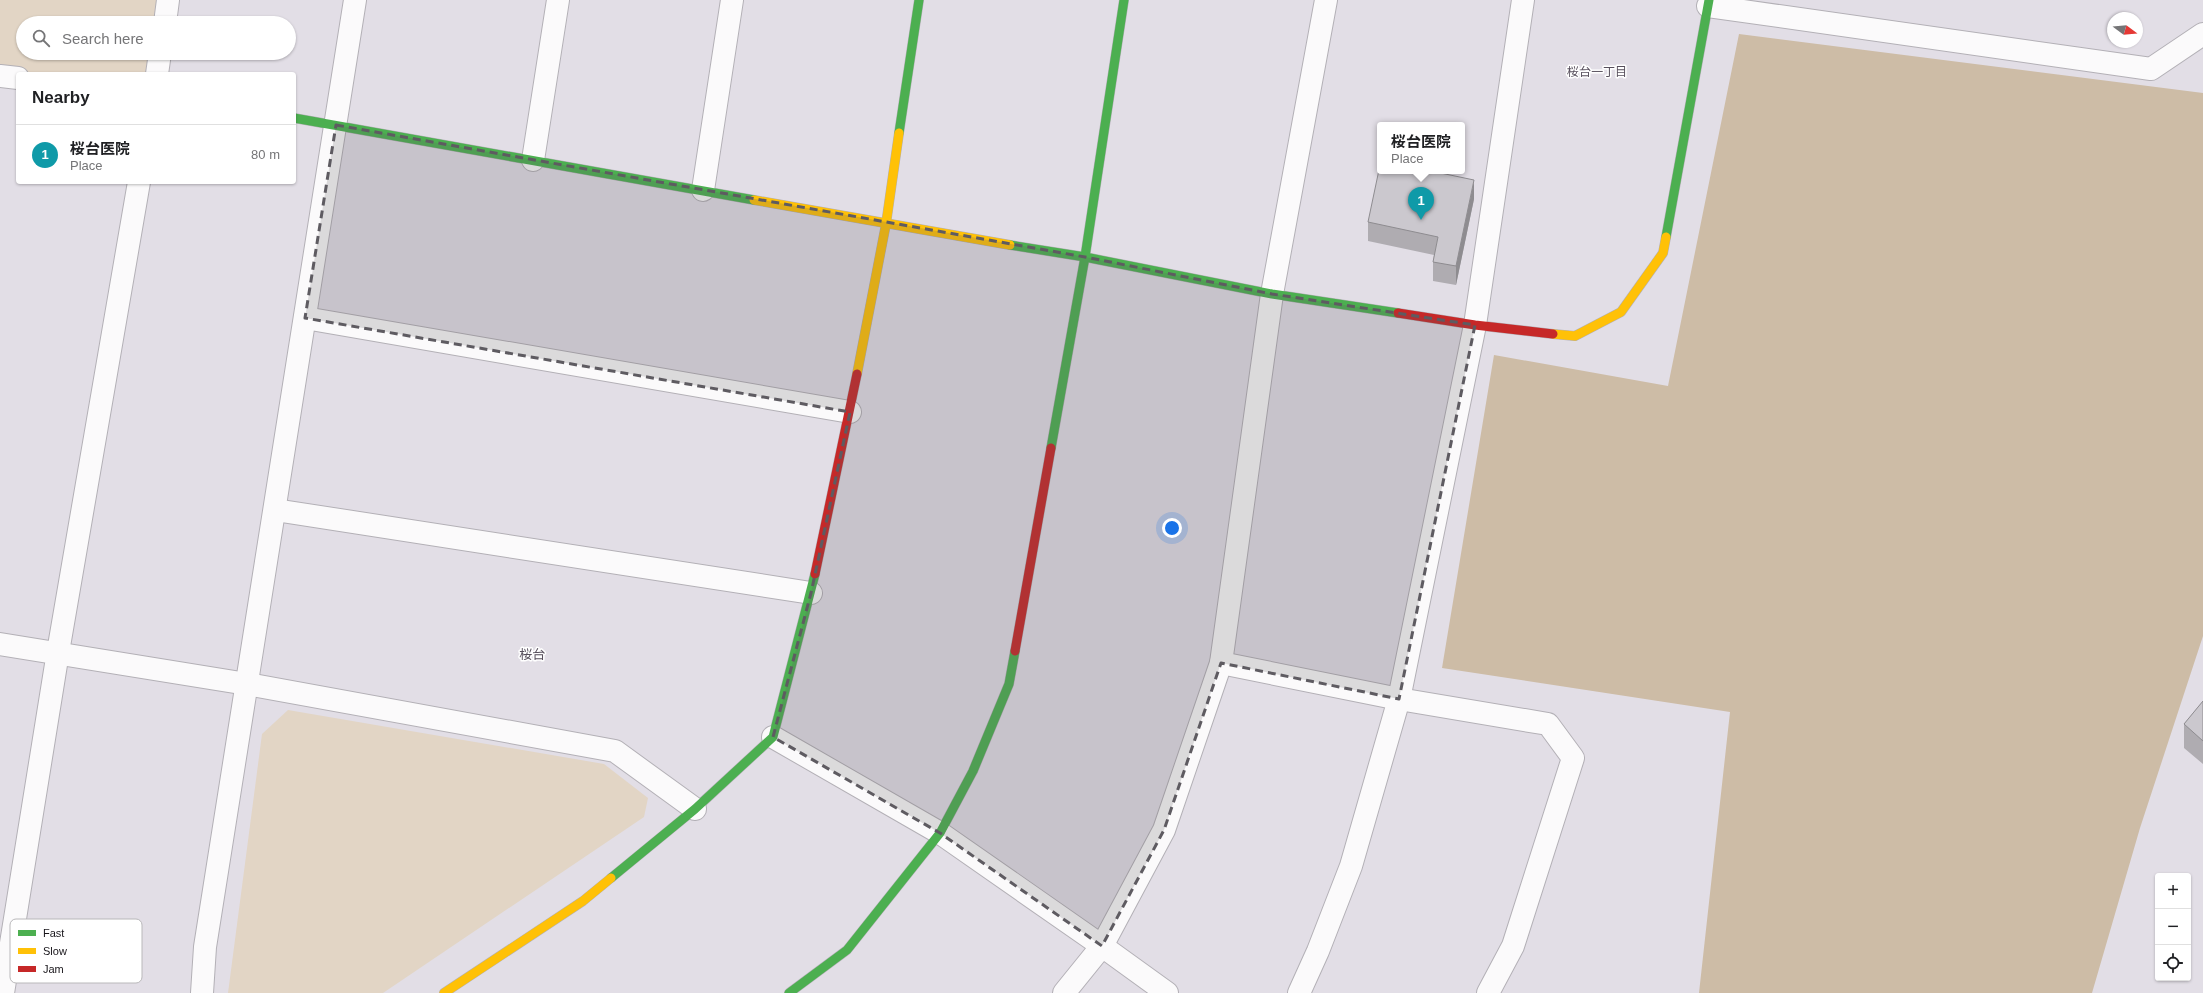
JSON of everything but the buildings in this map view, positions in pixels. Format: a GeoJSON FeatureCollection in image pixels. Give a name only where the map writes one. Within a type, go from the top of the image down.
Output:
{"type":"FeatureCollection","features":[{"type":"Feature","properties":{"kind":"street"},"geometry":{"type":"LineString","coordinates":[[166,16],[168,0]]}},
{"type":"Feature","properties":{"kind":"street"},"geometry":{"type":"LineString","coordinates":[[202,993],[205,947],[306,318],[355,0]]}},
{"type":"Feature","properties":{"kind":"street"},"geometry":{"type":"LineString","coordinates":[[533,160],[558,0]]}},
{"type":"Feature","properties":{"kind":"street"},"geometry":{"type":"LineString","coordinates":[[703,190],[732,0]]}},
{"type":"Feature","properties":{"kind":"street"},"geometry":{"type":"LineString","coordinates":[[444,993],[582,901],[695,809],[773,737],[811,593],[850,412],[886,224],[919,0]]}},
{"type":"Feature","properties":{"kind":"street"},"geometry":{"type":"LineString","coordinates":[[790,993],[847,950],[940,833],[973,771],[1009,684],[1085,257],[1124,0]]}},
{"type":"Feature","properties":{"kind":"street"},"geometry":{"type":"LineString","coordinates":[[1064,993],[1102,946],[1164,830],[1221,663],[1272,294],[1326,0]]}},
{"type":"Feature","properties":{"kind":"street"},"geometry":{"type":"LineString","coordinates":[[1299,993],[1318,951],[1351,866],[1399,699],[1475,325],[1523,0]]}},
{"type":"Feature","properties":{"kind":"street"},"geometry":{"type":"LineString","coordinates":[[296,118],[703,190],[886,224],[1085,257],[1272,294],[1475,325],[1574,336],[1621,312],[1664,253],[1708,3],[2151,69],[2203,34]]}},
{"type":"Feature","properties":{"kind":"street"},"geometry":{"type":"LineString","coordinates":[[157,72],[159,60]]}},
{"type":"Feature","properties":{"kind":"street"},"geometry":{"type":"LineString","coordinates":[[0,76],[16,78]]}},
{"type":"Feature","properties":{"kind":"street"},"geometry":{"type":"LineString","coordinates":[[16,919],[58,652],[138,184]]}},
{"type":"Feature","properties":{"kind":"street"},"geometry":{"type":"LineString","coordinates":[[306,318],[850,412]]}},
{"type":"Feature","properties":{"kind":"street"},"geometry":{"type":"LineString","coordinates":[[275,510],[811,593]]}},
{"type":"Feature","properties":{"kind":"street"},"geometry":{"type":"LineString","coordinates":[[0,644],[58,652],[247,684],[615,751],[695,809]]}},
{"type":"Feature","properties":{"kind":"street"},"geometry":{"type":"LineString","coordinates":[[1221,663],[1399,699],[1548,724],[1573,758],[1514,946],[1488,993]]}},
{"type":"Feature","properties":{"kind":"street"},"geometry":{"type":"LineString","coordinates":[[773,737],[940,833],[1102,946],[1166,993]]}},
{"type":"Feature","properties":{"kind":"street"},"geometry":{"type":"LineString","coordinates":[[4,993],[10,955]]}},
{"type":"Feature","properties":{"kind":"highlighted area"},"geometry":{"type":"Polygon","coordinates":[[[336,125],[1085,257],[1272,294],[1475,325],[1399,699],[1221,663],[1164,830],[1102,946],[940,833],[773,737],[811,593],[850,412],[305,318],[336,125]]]}},
{"type":"Feature","properties":{"kind":"shaded area"},"geometry":{"type":"Polygon","coordinates":[[[0,0],[165,0],[163,16],[16,16],[16,60],[158,60],[156,72],[16,72],[16,75],[0,75],[0,0]]]}},
{"type":"Feature","properties":{"kind":"shaded area"},"geometry":{"type":"Polygon","coordinates":[[[1739,34],[2203,93],[2203,636],[2140,828],[2092,993],[1699,993],[1730,712],[1442,668],[1494,355],[1668,386],[1739,34]]]}},
{"type":"Feature","properties":{"kind":"shaded area"},"geometry":{"type":"Polygon","coordinates":[[[288,710],[604,764],[648,798],[644,817],[383,993],[228,993],[262,734],[288,710]]]}},
{"type":"Feature","properties":{"kind":"traffic: fast"},"geometry":{"type":"LineString","coordinates":[[899,133],[919,0]]}},
{"type":"Feature","properties":{"kind":"traffic: fast"},"geometry":{"type":"LineString","coordinates":[[1051,448],[1085,257],[1124,0]]}},
{"type":"Feature","properties":{"kind":"traffic: fast"},"geometry":{"type":"LineString","coordinates":[[1666,237],[1709,0]]}},
{"type":"Feature","properties":{"kind":"traffic: fast"},"geometry":{"type":"LineString","coordinates":[[296,118],[754,200]]}},
{"type":"Feature","properties":{"kind":"traffic: fast"},"geometry":{"type":"LineString","coordinates":[[1010,245],[1085,257],[1272,294],[1398,313]]}},
{"type":"Feature","properties":{"kind":"traffic: fast"},"geometry":{"type":"LineString","coordinates":[[611,878],[695,809],[773,737],[815,574]]}},
{"type":"Feature","properties":{"kind":"traffic: fast"},"geometry":{"type":"LineString","coordinates":[[789,993],[847,950],[940,833],[973,771],[1009,684],[1015,651]]}},
{"type":"Feature","properties":{"kind":"traffic: slow"},"geometry":{"type":"LineString","coordinates":[[857,374],[886,224],[899,133]]}},
{"type":"Feature","properties":{"kind":"traffic: slow"},"geometry":{"type":"LineString","coordinates":[[754,200],[1010,245]]}},
{"type":"Feature","properties":{"kind":"traffic: slow"},"geometry":{"type":"LineString","coordinates":[[1553,334],[1575,336],[1621,312],[1663,253],[1666,237]]}},
{"type":"Feature","properties":{"kind":"traffic: slow"},"geometry":{"type":"LineString","coordinates":[[444,993],[583,901],[611,878]]}},
{"type":"Feature","properties":{"kind":"traffic: jam"},"geometry":{"type":"LineString","coordinates":[[1398,313],[1475,325],[1553,334]]}},
{"type":"Feature","properties":{"kind":"traffic: jam"},"geometry":{"type":"LineString","coordinates":[[815,574],[857,374]]}},
{"type":"Feature","properties":{"kind":"traffic: jam"},"geometry":{"type":"LineString","coordinates":[[1015,651],[1051,448]]}},
{"type":"Feature","properties":{"kind":"place","name":"桜台医院"},"geometry":{"type":"Point","coordinates":[1421,220]}},
{"type":"Feature","properties":{"kind":"district","name":"桜台一丁目"},"geometry":{"type":"Point","coordinates":[1597,72]}},
{"type":"Feature","properties":{"kind":"district","name":"桜台"},"geometry":{"type":"Point","coordinates":[532,654]}}]}
